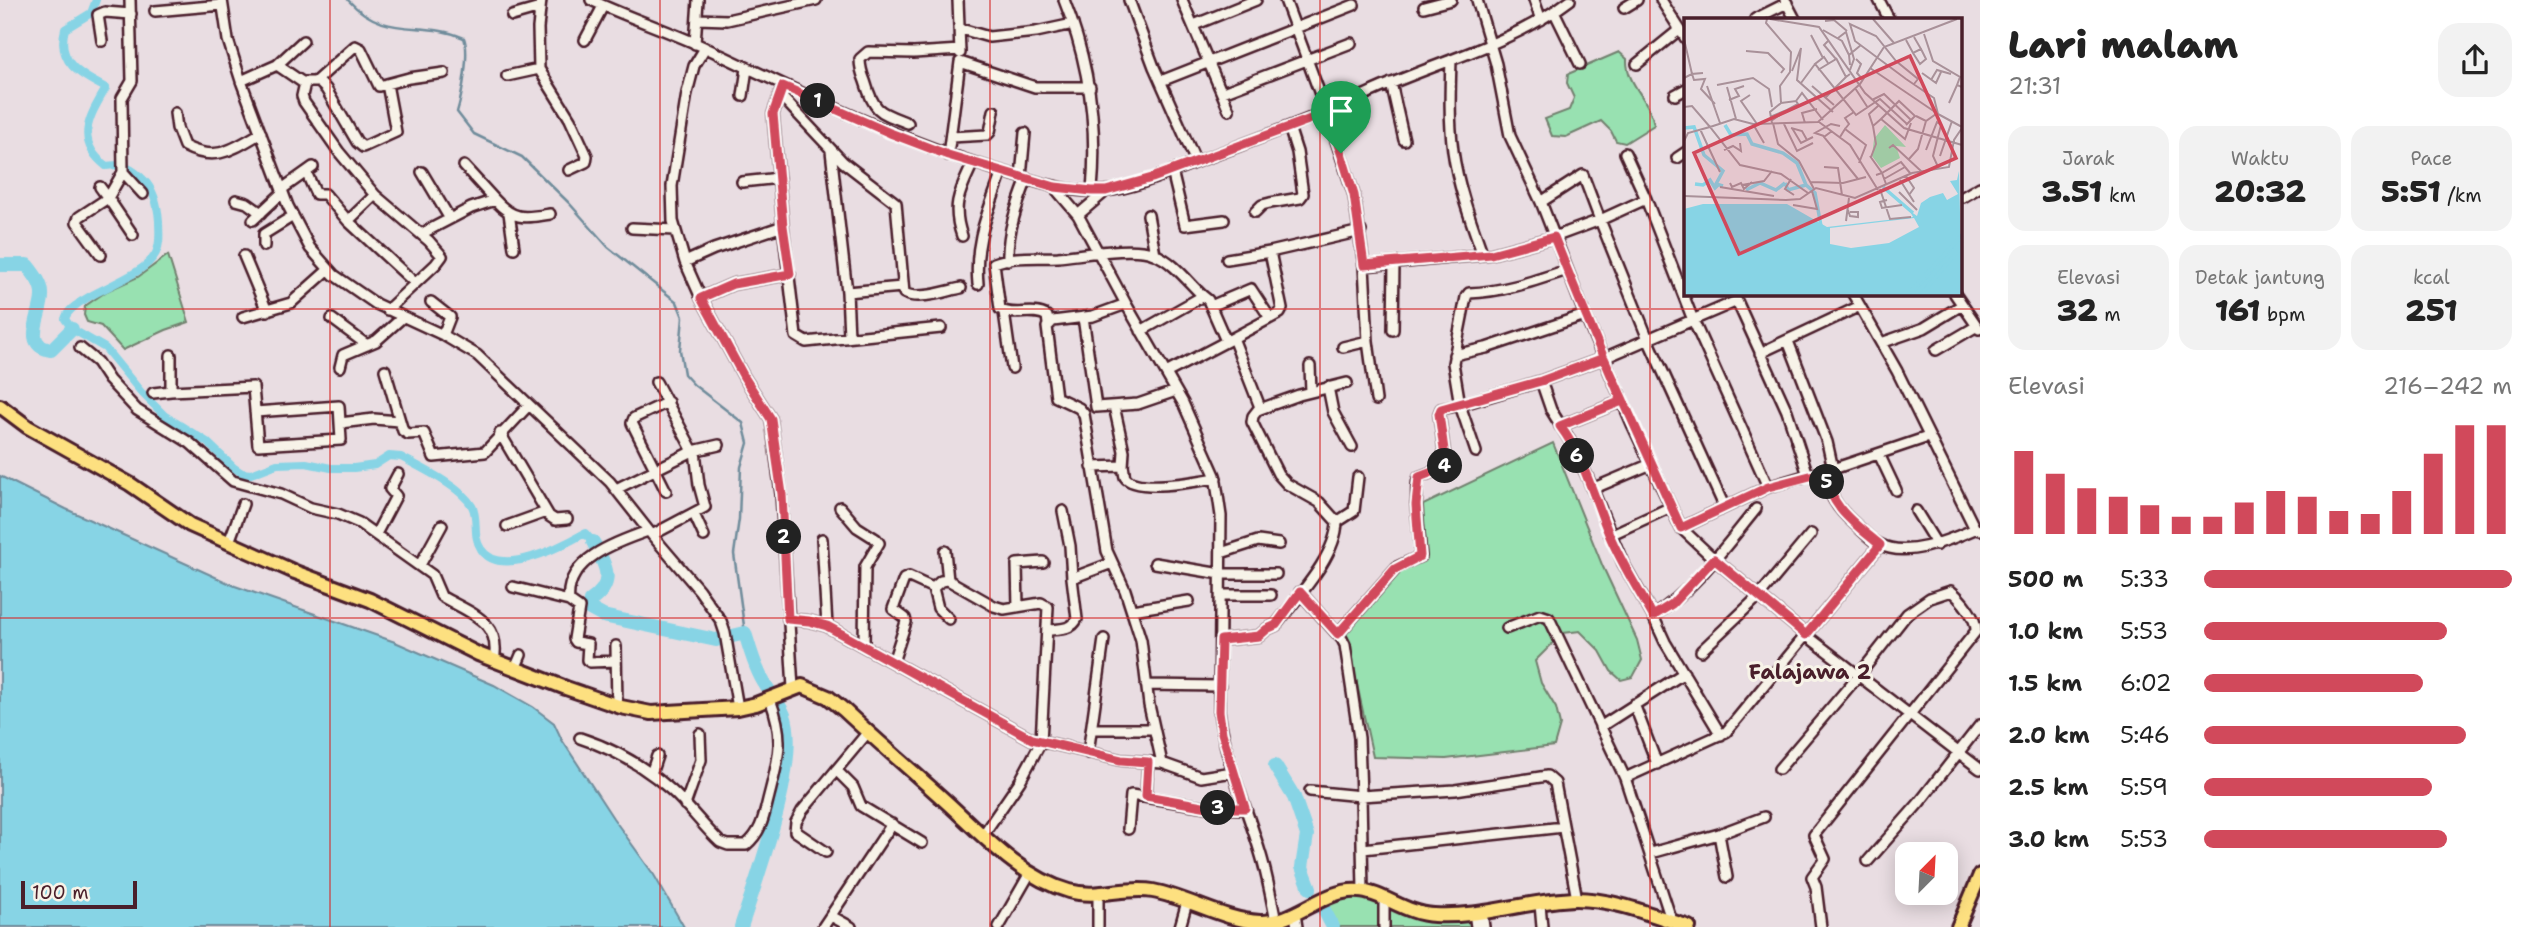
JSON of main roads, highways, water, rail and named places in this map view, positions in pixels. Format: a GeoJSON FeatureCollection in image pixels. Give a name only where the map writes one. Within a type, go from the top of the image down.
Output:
{"type":"FeatureCollection","features":[{"type":"Feature","properties":{"kind":"highway"},"geometry":{"type":"LineString","coordinates":[[0,406],[28,427],[130,484],[190,524],[295,572],[370,600],[495,661],[617,706],[651,713],[738,708],[802,686],[828,697],[983,835],[1030,873],[1072,892],[1154,891],[1241,919],[1261,922],[1296,920],[1309,906],[1340,892],[1363,891],[1410,911],[1434,915],[1577,899],[1619,906],[1689,927]]}},
{"type":"Feature","properties":{"kind":"highway"},"geometry":{"type":"LineString","coordinates":[[1958,927],[1980,875]]}},
{"type":"Feature","properties":{"kind":"water"},"geometry":{"type":"Polygon","coordinates":[[[0,476],[235,586],[395,642],[494,685],[533,707],[554,723],[562,740],[613,818],[654,875],[684,927],[0,927],[0,476]]]}},
{"type":"Feature","properties":{"kind":"waterway"},"geometry":{"type":"LineString","coordinates":[[96,0],[91,13],[65,29],[63,40],[67,59],[72,66],[106,88],[90,119],[87,138],[96,157],[106,166],[127,167],[147,184],[158,210],[159,241],[156,253],[142,268],[88,297],[70,310],[65,319],[72,329],[105,348],[141,392],[165,416],[207,442],[242,473],[251,474],[277,464],[306,463],[331,468],[354,468],[375,465],[389,456],[401,457],[459,491],[472,506],[478,544],[490,557],[502,561],[532,557],[585,533],[593,542]]}},
{"type":"Feature","properties":{"kind":"waterway"},"geometry":{"type":"LineString","coordinates":[[348,0],[376,21],[434,30],[464,38],[466,63],[457,112],[474,134],[522,157],[569,203],[608,247],[677,302],[683,317],[680,350],[684,374],[743,423],[748,443],[741,467],[739,519],[734,554],[745,633]]}},
{"type":"Feature","properties":{"kind":"waterway"},"geometry":{"type":"LineString","coordinates":[[0,265],[27,265],[40,284],[42,296],[35,336],[42,347],[51,350],[72,329]]}},
{"type":"Feature","properties":{"kind":"waterway"},"geometry":{"type":"LineString","coordinates":[[593,542],[607,574],[604,588],[590,601],[590,609],[603,616],[716,640],[745,633],[762,678],[784,715],[788,735],[782,789],[766,851],[741,927]]}},
{"type":"Feature","properties":{"kind":"waterway"},"geometry":{"type":"LineString","coordinates":[[1275,766],[1294,797],[1307,835],[1302,867],[1310,888]]}},
{"type":"Feature","properties":{"kind":"waterway"},"geometry":{"type":"LineString","coordinates":[[1323,908],[1333,927]]}},
{"type":"Feature","properties":{"kind":"district","name":"Falajawa 2"},"geometry":{"type":"Point","coordinates":[1810,672]}}]}
